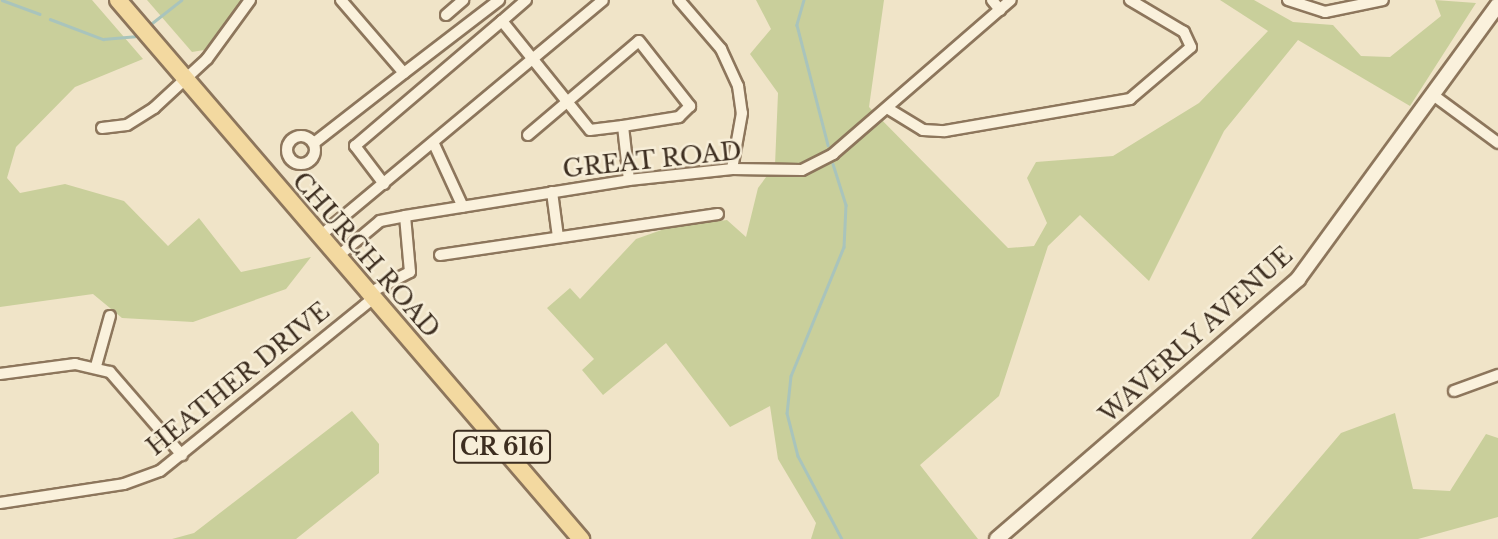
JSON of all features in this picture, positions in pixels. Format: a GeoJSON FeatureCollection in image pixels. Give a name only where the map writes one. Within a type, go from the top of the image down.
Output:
{"type":"FeatureCollection","features":[{"type":"Feature","properties":{"kind":"main road","name":"CHURCH ROAD"},"geometry":{"type":"LineString","coordinates":[[119,1],[581,539]]}},
{"type":"Feature","properties":{"kind":"street"},"geometry":{"type":"LineString","coordinates":[[102,128],[138,120],[224,40],[250,0]]}},
{"type":"Feature","properties":{"kind":"street"},"geometry":{"type":"LineString","coordinates":[[341,0],[404,73]]}},
{"type":"Feature","properties":{"kind":"street"},"geometry":{"type":"LineString","coordinates":[[446,15],[463,0]]}},
{"type":"Feature","properties":{"kind":"street"},"geometry":{"type":"LineString","coordinates":[[314,144],[499,0]]}},
{"type":"Feature","properties":{"kind":"street"},"geometry":{"type":"LineString","coordinates":[[384,184],[355,146],[526,0]]}},
{"type":"Feature","properties":{"kind":"street"},"geometry":{"type":"LineString","coordinates":[[320,236],[434,145],[603,0]]}},
{"type":"Feature","properties":{"kind":"street"},"geometry":{"type":"LineString","coordinates":[[679,0],[721,49],[738,86],[742,113],[732,169]]}},
{"type":"Feature","properties":{"kind":"street"},"geometry":{"type":"LineString","coordinates":[[992,0],[1000,10]]}},
{"type":"Feature","properties":{"kind":"street","name":"GREAT ROAD"},"geometry":{"type":"LineString","coordinates":[[337,257],[380,221],[405,216],[629,180],[732,169],[791,173],[813,166],[887,108],[1011,0]]}},
{"type":"Feature","properties":{"kind":"street"},"geometry":{"type":"LineString","coordinates":[[887,108],[923,130],[945,131],[1130,99],[1191,47],[1184,32],[1130,0]]}},
{"type":"Feature","properties":{"kind":"street"},"geometry":{"type":"LineString","coordinates":[[1289,0],[1325,12],[1383,0]]}},
{"type":"Feature","properties":{"kind":"street","name":"WAVERLY AVENUE"},"geometry":{"type":"LineString","coordinates":[[997,539],[1298,279],[1497,3]]}},
{"type":"Feature","properties":{"kind":"street"},"geometry":{"type":"LineString","coordinates":[[502,21],[567,101],[590,130],[679,117],[690,106],[639,41],[567,101],[528,135]]}},
{"type":"Feature","properties":{"kind":"street"},"geometry":{"type":"LineString","coordinates":[[1433,94],[1498,144]]}},
{"type":"Feature","properties":{"kind":"street"},"geometry":{"type":"LineString","coordinates":[[623,126],[629,180]]}},
{"type":"Feature","properties":{"kind":"street"},"geometry":{"type":"LineString","coordinates":[[434,145],[463,207]]}},
{"type":"Feature","properties":{"kind":"street"},"geometry":{"type":"LineString","coordinates":[[552,192],[558,237]]}},
{"type":"Feature","properties":{"kind":"street"},"geometry":{"type":"LineString","coordinates":[[440,255],[718,214]]}},
{"type":"Feature","properties":{"kind":"street"},"geometry":{"type":"LineString","coordinates":[[371,295],[410,272],[405,216]]}},
{"type":"Feature","properties":{"kind":"street","name":"HEATHER DRIVE"},"geometry":{"type":"LineString","coordinates":[[0,503],[124,484],[182,455],[371,295]]}},
{"type":"Feature","properties":{"kind":"street"},"geometry":{"type":"LineString","coordinates":[[96,366],[110,316]]}},
{"type":"Feature","properties":{"kind":"street"},"geometry":{"type":"LineString","coordinates":[[0,374],[96,366],[127,387],[182,455]]}},
{"type":"Feature","properties":{"kind":"street"},"geometry":{"type":"LineString","coordinates":[[1454,391],[1498,375]]}},
{"type":"Feature","properties":{"kind":"green space"},"geometry":{"type":"Polygon","coordinates":[[[0,0],[92,0],[143,59],[75,87],[16,147],[7,178],[20,193],[65,184],[124,201],[168,246],[199,218],[241,272],[311,257],[286,289],[193,322],[122,318],[93,294],[0,307],[0,0]]]}},
{"type":"Feature","properties":{"kind":"green space"},"geometry":{"type":"Polygon","coordinates":[[[147,0],[242,0],[204,50],[192,52],[147,0]]]}},
{"type":"Feature","properties":{"kind":"green space"},"geometry":{"type":"Polygon","coordinates":[[[756,0],[884,0],[869,107],[1008,248],[1034,246],[1047,223],[1027,178],[1036,162],[1113,156],[1199,103],[1268,31],[1220,0],[1254,0],[1293,22],[1333,25],[1361,56],[1390,57],[1441,16],[1435,0],[1476,3],[1410,106],[1298,40],[1224,131],[1149,281],[1080,215],[1048,246],[999,396],[920,465],[978,539],[811,539],[816,523],[778,459],[770,406],[730,427],[666,343],[603,395],[582,370],[594,359],[547,308],[570,288],[580,299],[636,239],[670,227],[727,220],[746,237],[758,188],[775,165],[778,93],[750,54],[771,29],[756,0]]]}},
{"type":"Feature","properties":{"kind":"green space"},"geometry":{"type":"Polygon","coordinates":[[[352,411],[379,444],[379,473],[296,539],[172,539],[194,533],[352,411]]]}},
{"type":"Feature","properties":{"kind":"green space"},"geometry":{"type":"Polygon","coordinates":[[[1395,413],[1413,489],[1450,491],[1486,434],[1498,438],[1498,517],[1418,539],[1251,539],[1341,433],[1395,413]]]}},
{"type":"Feature","properties":{"kind":"waterway"},"geometry":{"type":"LineString","coordinates":[[2,0],[40,14]]}},
{"type":"Feature","properties":{"kind":"waterway"},"geometry":{"type":"LineString","coordinates":[[152,23],[181,0]]}},
{"type":"Feature","properties":{"kind":"waterway"},"geometry":{"type":"LineString","coordinates":[[804,0],[797,25],[828,145]]}},
{"type":"Feature","properties":{"kind":"waterway"},"geometry":{"type":"LineString","coordinates":[[50,19],[103,39],[135,36]]}},
{"type":"Feature","properties":{"kind":"waterway"},"geometry":{"type":"LineString","coordinates":[[833,164],[846,205],[844,247],[791,376],[787,413],[798,456],[842,539]]}}]}
